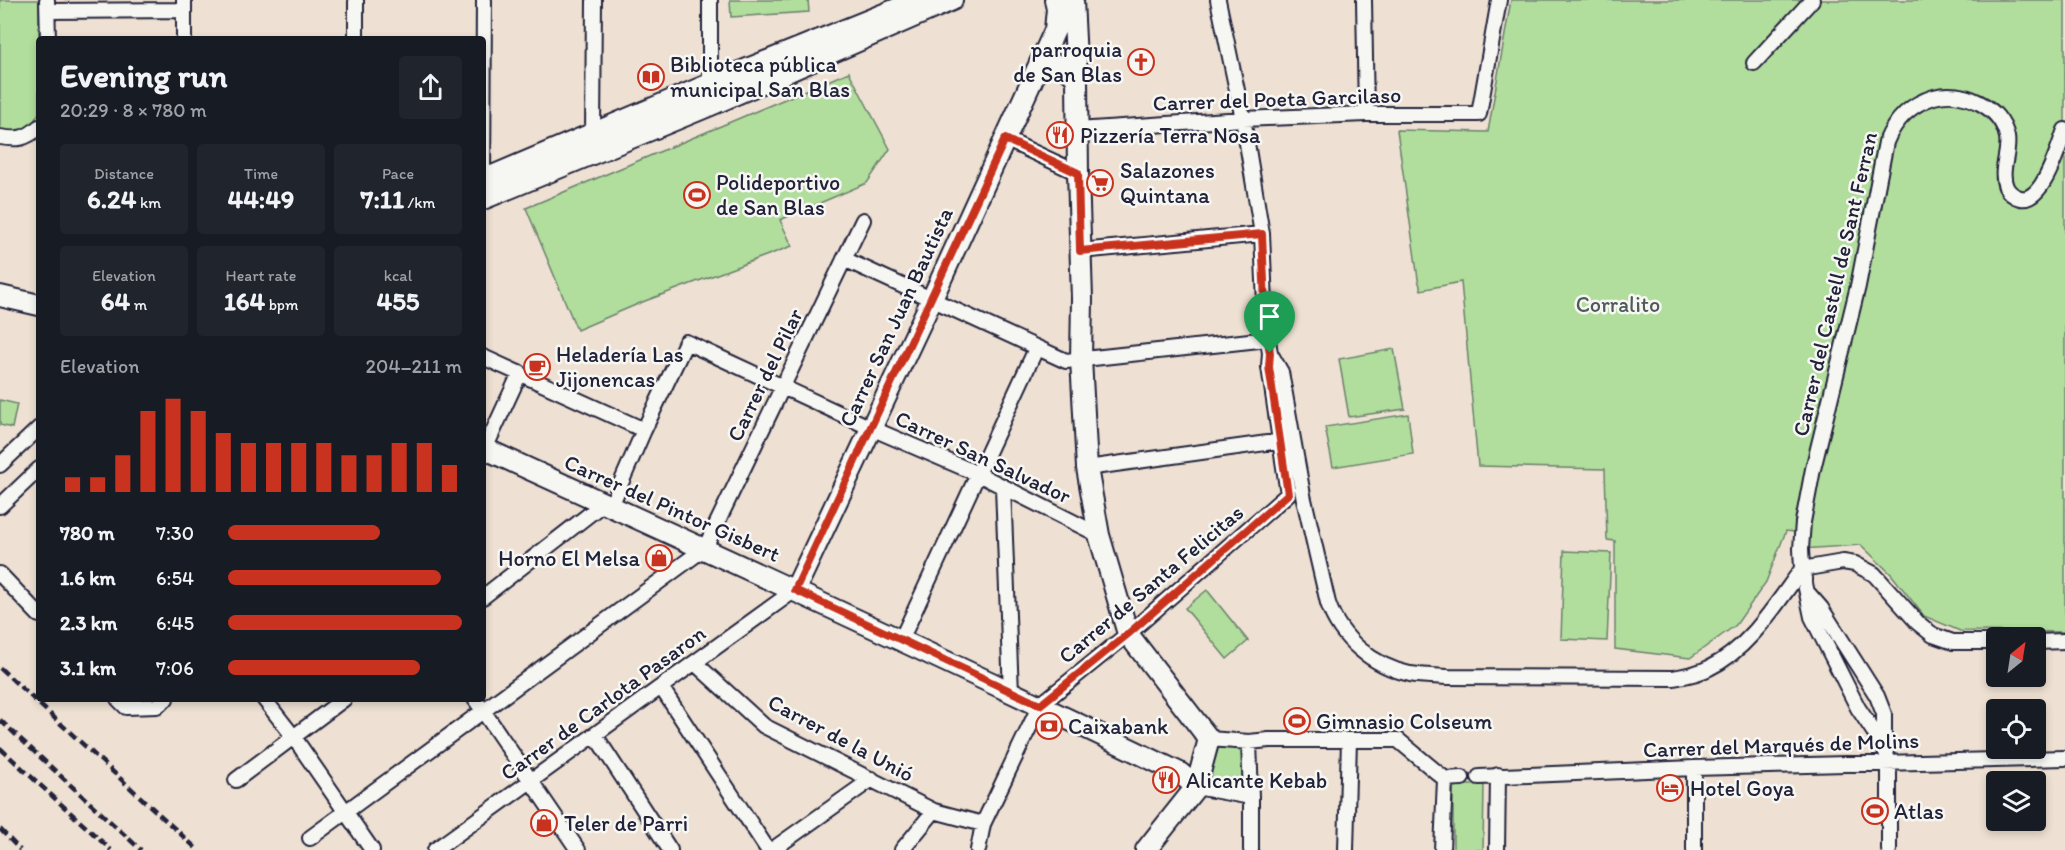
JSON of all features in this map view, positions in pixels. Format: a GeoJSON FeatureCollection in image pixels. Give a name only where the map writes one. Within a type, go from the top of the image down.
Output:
{"type":"FeatureCollection","features":[{"type":"Feature","properties":{"kind":"street"},"geometry":{"type":"LineString","coordinates":[[356,0],[356,36]]}},
{"type":"Feature","properties":{"kind":"street"},"geometry":{"type":"LineString","coordinates":[[484,0],[484,36]]}},
{"type":"Feature","properties":{"kind":"street"},"geometry":{"type":"LineString","coordinates":[[593,134],[594,0]]}},
{"type":"Feature","properties":{"kind":"street"},"geometry":{"type":"LineString","coordinates":[[710,0],[711,105]]}},
{"type":"Feature","properties":{"kind":"street"},"geometry":{"type":"LineString","coordinates":[[486,179],[898,4],[919,0]]}},
{"type":"Feature","properties":{"kind":"street"},"geometry":{"type":"LineString","coordinates":[[486,198],[711,105],[952,0]]}},
{"type":"Feature","properties":{"kind":"street"},"geometry":{"type":"LineString","coordinates":[[1087,468],[1281,441],[1269,367],[1262,234],[1243,119],[1218,0]]}},
{"type":"Feature","properties":{"kind":"street"},"geometry":{"type":"LineString","coordinates":[[1364,0],[1366,114]]}},
{"type":"Feature","properties":{"kind":"street","name":"Carrer del Poeta Garcilaso"},"geometry":{"type":"LineString","coordinates":[[1077,130],[1243,119],[1366,114],[1479,114],[1499,0]]}},
{"type":"Feature","properties":{"kind":"street"},"geometry":{"type":"LineString","coordinates":[[1754,63],[1812,0]]}},
{"type":"Feature","properties":{"kind":"street"},"geometry":{"type":"LineString","coordinates":[[1067,2],[1077,79],[1082,299],[1081,359],[1087,468],[1099,535],[1128,634],[1209,740],[1249,742],[1398,740],[1445,779],[1462,778]]}},
{"type":"Feature","properties":{"kind":"street","name":"Carrer San Juan Bautista"},"geometry":{"type":"LineString","coordinates":[[795,590],[1055,30],[1057,9],[1067,2]]}},
{"type":"Feature","properties":{"kind":"street"},"geometry":{"type":"LineString","coordinates":[[48,36],[47,5],[184,5],[184,36]]}},
{"type":"Feature","properties":{"kind":"street"},"geometry":{"type":"LineString","coordinates":[[1039,65],[1052,63],[1062,65],[1070,70],[1077,79]]}},
{"type":"Feature","properties":{"kind":"street","name":"Carrer del Castell de Sant Ferran"},"geometry":{"type":"LineString","coordinates":[[1802,569],[1803,522],[1813,469],[1858,286],[1890,131],[1898,119],[1913,106],[1928,99],[1950,95],[1970,98],[1992,112],[2001,122],[2007,138],[2003,176],[2006,187],[2012,195],[2025,198],[2032,197],[2044,181],[2065,130]]}},
{"type":"Feature","properties":{"kind":"street"},"geometry":{"type":"LineString","coordinates":[[0,136],[15,140],[29,136],[36,130]]}},
{"type":"Feature","properties":{"kind":"street"},"geometry":{"type":"LineString","coordinates":[[1005,139],[1078,173]]}},
{"type":"Feature","properties":{"kind":"street","name":"Carrer del Pilar"},"geometry":{"type":"LineString","coordinates":[[705,548],[863,220]]}},
{"type":"Feature","properties":{"kind":"street"},"geometry":{"type":"LineString","coordinates":[[1080,251],[1262,234]]}},
{"type":"Feature","properties":{"kind":"street"},"geometry":{"type":"LineString","coordinates":[[844,259],[1066,361],[1268,339]]}},
{"type":"Feature","properties":{"kind":"street"},"geometry":{"type":"LineString","coordinates":[[0,296],[36,304]]}},
{"type":"Feature","properties":{"kind":"street","name":"Carrer San Salvador"},"geometry":{"type":"LineString","coordinates":[[644,430],[686,342],[871,428],[978,474],[1099,535]]}},
{"type":"Feature","properties":{"kind":"street"},"geometry":{"type":"LineString","coordinates":[[901,640],[1036,349]]}},
{"type":"Feature","properties":{"kind":"street"},"geometry":{"type":"LineString","coordinates":[[1270,353],[1283,380],[1303,495],[1331,613],[1349,639],[1361,651],[1395,669],[1411,674],[1448,677],[1673,678],[1693,674],[1720,662],[1745,641],[1802,569],[1843,562],[1855,564],[1874,574],[1918,623],[1933,635],[1953,642],[1986,642]]}},
{"type":"Feature","properties":{"kind":"street"},"geometry":{"type":"LineString","coordinates":[[486,358],[644,430],[608,505],[486,595]]}},
{"type":"Feature","properties":{"kind":"street"},"geometry":{"type":"LineString","coordinates":[[486,446],[520,373]]}},
{"type":"Feature","properties":{"kind":"street"},"geometry":{"type":"LineString","coordinates":[[0,465],[36,431]]}},
{"type":"Feature","properties":{"kind":"street","name":"Carrer de Santa Felicitas"},"geometry":{"type":"LineString","coordinates":[[1040,705],[1128,634],[1288,494],[1281,441]]}},
{"type":"Feature","properties":{"kind":"street","name":"Carrer del Pintor Gisbert"},"geometry":{"type":"LineString","coordinates":[[486,451],[705,548],[1040,705],[1180,773],[1196,787]]}},
{"type":"Feature","properties":{"kind":"street"},"geometry":{"type":"LineString","coordinates":[[0,506],[36,473]]}},
{"type":"Feature","properties":{"kind":"street"},"geometry":{"type":"LineString","coordinates":[[1003,487],[1011,693]]}},
{"type":"Feature","properties":{"kind":"street"},"geometry":{"type":"LineString","coordinates":[[310,838],[705,548]]}},
{"type":"Feature","properties":{"kind":"street"},"geometry":{"type":"LineString","coordinates":[[1802,569],[1812,617],[1858,708],[1884,747],[1889,763],[1888,850]]}},
{"type":"Feature","properties":{"kind":"street"},"geometry":{"type":"LineString","coordinates":[[0,574],[36,612]]}},
{"type":"Feature","properties":{"kind":"street","name":"Carrer de Carlota Pasaron"},"geometry":{"type":"LineString","coordinates":[[435,850],[795,590]]}},
{"type":"Feature","properties":{"kind":"street"},"geometry":{"type":"LineString","coordinates":[[1806,591],[1821,608],[1877,696],[1884,714],[1884,747]]}},
{"type":"Feature","properties":{"kind":"street"},"geometry":{"type":"LineString","coordinates":[[2046,642],[2065,641]]}},
{"type":"Feature","properties":{"kind":"street","name":"Carrer de la Unió"},"geometry":{"type":"LineString","coordinates":[[695,663],[764,726],[934,811],[983,824]]}},
{"type":"Feature","properties":{"kind":"street"},"geometry":{"type":"LineString","coordinates":[[661,687],[770,850],[872,779]]}},
{"type":"Feature","properties":{"kind":"street"},"geometry":{"type":"LineString","coordinates":[[121,702],[126,707],[157,706],[162,702]]}},
{"type":"Feature","properties":{"kind":"street"},"geometry":{"type":"LineString","coordinates":[[266,702],[293,736],[372,850]]}},
{"type":"Feature","properties":{"kind":"street"},"geometry":{"type":"LineString","coordinates":[[236,780],[340,702]]}},
{"type":"Feature","properties":{"kind":"street"},"geometry":{"type":"LineString","coordinates":[[477,702],[578,850]]}},
{"type":"Feature","properties":{"kind":"street"},"geometry":{"type":"LineString","coordinates":[[978,850],[983,824],[1040,705]]}},
{"type":"Feature","properties":{"kind":"street"},"geometry":{"type":"LineString","coordinates":[[595,735],[670,850]]}},
{"type":"Feature","properties":{"kind":"street"},"geometry":{"type":"LineString","coordinates":[[1146,850],[1196,787],[1209,740]]}},
{"type":"Feature","properties":{"kind":"street"},"geometry":{"type":"LineString","coordinates":[[1346,850],[1349,740]]}},
{"type":"Feature","properties":{"kind":"street"},"geometry":{"type":"LineString","coordinates":[[1249,742],[1251,850]]}},
{"type":"Feature","properties":{"kind":"street","name":"Carrer del Marqués de Molins"},"geometry":{"type":"LineString","coordinates":[[1479,777],[1694,768],[2065,758]]}},
{"type":"Feature","properties":{"kind":"street"},"geometry":{"type":"LineString","coordinates":[[1694,768],[1694,850]]}},
{"type":"Feature","properties":{"kind":"street"},"geometry":{"type":"LineString","coordinates":[[1497,850],[1498,775]]}},
{"type":"Feature","properties":{"kind":"street"},"geometry":{"type":"LineString","coordinates":[[1442,850],[1445,779]]}},
{"type":"Feature","properties":{"kind":"street"},"geometry":{"type":"LineString","coordinates":[[1196,787],[1251,797]]}},
{"type":"Feature","properties":{"kind":"street"},"geometry":{"type":"LineString","coordinates":[[902,850],[934,811]]}},
{"type":"Feature","properties":{"kind":"green space"},"geometry":{"type":"Polygon","coordinates":[[[0,0],[39,0],[39,36],[36,36],[36,118],[23,132],[0,130],[0,0]]]}},
{"type":"Feature","properties":{"kind":"green space"},"geometry":{"type":"Polygon","coordinates":[[[730,0],[808,0],[809,12],[731,17],[730,0]]]}},
{"type":"Feature","properties":{"kind":"green space","name":"Corralito"},"geometry":{"type":"Polygon","coordinates":[[[1511,0],[2065,0],[2065,632],[2046,632],[2046,627],[1986,627],[1986,631],[1960,631],[1924,616],[1891,574],[1861,545],[1801,549],[1802,533],[1786,531],[1766,582],[1736,625],[1690,658],[1615,649],[1615,541],[1607,540],[1605,469],[1478,466],[1461,282],[1421,290],[1418,279],[1397,130],[1488,132],[1511,0]]]}},
{"type":"Feature","properties":{"kind":"green space","name":"Polideportivo de San Blas"},"geometry":{"type":"Polygon","coordinates":[[[849,72],[890,149],[867,183],[780,220],[792,246],[645,301],[577,330],[526,208],[849,72]]]}},
{"type":"Feature","properties":{"kind":"green space"},"geometry":{"type":"Polygon","coordinates":[[[1394,349],[1405,409],[1349,417],[1339,359],[1394,349]]]}},
{"type":"Feature","properties":{"kind":"green space"},"geometry":{"type":"Polygon","coordinates":[[[0,400],[17,404],[12,428],[0,425],[0,400]]]}},
{"type":"Feature","properties":{"kind":"green space"},"geometry":{"type":"Polygon","coordinates":[[[1408,414],[1413,454],[1333,467],[1325,427],[1408,414]]]}},
{"type":"Feature","properties":{"kind":"green space"},"geometry":{"type":"Polygon","coordinates":[[[1564,551],[1611,553],[1607,641],[1561,639],[1564,551]]]}},
{"type":"Feature","properties":{"kind":"green space"},"geometry":{"type":"Polygon","coordinates":[[[1207,590],[1248,641],[1227,659],[1185,608],[1207,590]]]}},
{"type":"Feature","properties":{"kind":"green space"},"geometry":{"type":"Polygon","coordinates":[[[1218,748],[1245,748],[1247,790],[1228,787],[1209,779],[1218,748]]]}},
{"type":"Feature","properties":{"kind":"green space"},"geometry":{"type":"Polygon","coordinates":[[[1453,785],[1484,785],[1483,850],[1453,850],[1453,785]]]}},
{"type":"Feature","properties":{"kind":"railway"},"geometry":{"type":"LineString","coordinates":[[0,668],[36,701]]}},
{"type":"Feature","properties":{"kind":"railway"},"geometry":{"type":"LineString","coordinates":[[37,702],[198,850]]}},
{"type":"Feature","properties":{"kind":"railway"},"geometry":{"type":"LineString","coordinates":[[0,720],[141,850]]}},
{"type":"Feature","properties":{"kind":"railway"},"geometry":{"type":"LineString","coordinates":[[0,748],[111,850]]}},
{"type":"Feature","properties":{"kind":"railway"},"geometry":{"type":"LineString","coordinates":[[0,829],[20,850]]}},
{"type":"Feature","properties":{"kind":"place","name":"parroquia de San Blas"},"geometry":{"type":"Point","coordinates":[1141,62]}},
{"type":"Feature","properties":{"kind":"place","name":"Biblioteca pública municipal San Blas"},"geometry":{"type":"Point","coordinates":[651,77]}},
{"type":"Feature","properties":{"kind":"place","name":"Pizzería Terra Nosa"},"geometry":{"type":"Point","coordinates":[1060,135]}},
{"type":"Feature","properties":{"kind":"place","name":"Salazones Quintana"},"geometry":{"type":"Point","coordinates":[1100,183]}},
{"type":"Feature","properties":{"kind":"place","name":"Polideportivo de San Blas"},"geometry":{"type":"Point","coordinates":[697,195]}},
{"type":"Feature","properties":{"kind":"place","name":"Heladería Las Jijonencas"},"geometry":{"type":"Point","coordinates":[537,367]}},
{"type":"Feature","properties":{"kind":"place","name":"Horno El Melsa"},"geometry":{"type":"Point","coordinates":[659,558]}},
{"type":"Feature","properties":{"kind":"place","name":"Gimnasio Colseum"},"geometry":{"type":"Point","coordinates":[1297,721]}},
{"type":"Feature","properties":{"kind":"place","name":"Caixabank"},"geometry":{"type":"Point","coordinates":[1049,726]}},
{"type":"Feature","properties":{"kind":"place","name":"Alicante Kebab"},"geometry":{"type":"Point","coordinates":[1166,780]}},
{"type":"Feature","properties":{"kind":"place","name":"Hotel Goya"},"geometry":{"type":"Point","coordinates":[1670,788]}},
{"type":"Feature","properties":{"kind":"place","name":"Atlas"},"geometry":{"type":"Point","coordinates":[1875,811]}},
{"type":"Feature","properties":{"kind":"place","name":"Teler de Parri"},"geometry":{"type":"Point","coordinates":[544,823]}},
{"type":"Feature","properties":{"kind":"route"},"geometry":{"type":"LineString","coordinates":[[1005,139],[1078,173],[1080,251],[1262,234],[1266,327],[1270,353],[1269,367],[1288,494],[1128,634],[1040,705],[795,590],[1005,139]]}}]}
